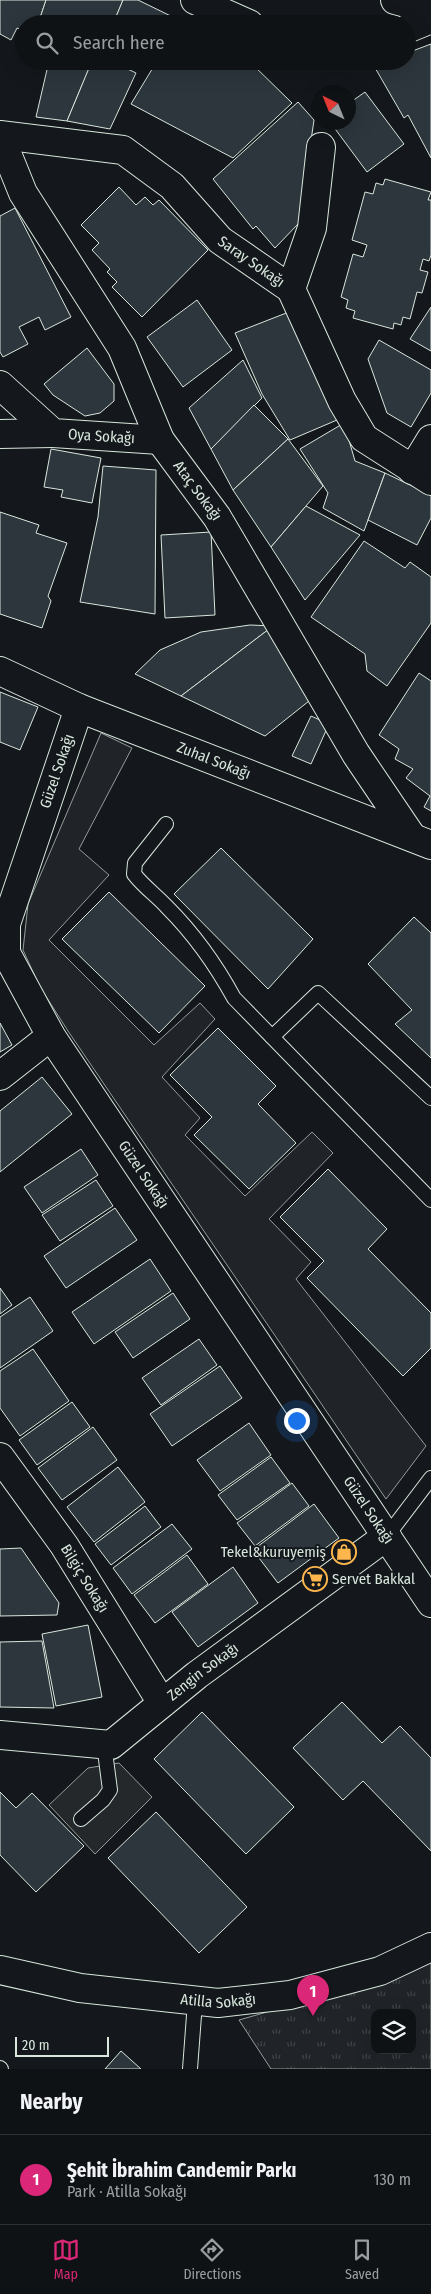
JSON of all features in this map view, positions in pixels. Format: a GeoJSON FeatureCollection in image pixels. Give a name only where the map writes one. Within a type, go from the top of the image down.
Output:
{"type":"FeatureCollection","features":[{"type":"Feature","properties":{"kind":"street"},"geometry":{"type":"LineString","coordinates":[[195,0],[228,15]]}},
{"type":"Feature","properties":{"kind":"street"},"geometry":{"type":"LineString","coordinates":[[395,0],[431,10]]}},
{"type":"Feature","properties":{"kind":"street"},"geometry":{"type":"LineString","coordinates":[[416,25],[431,19]]}},
{"type":"Feature","properties":{"kind":"street","name":"Saray Sokağı"},"geometry":{"type":"LineString","coordinates":[[0,135],[123,150],[172,186],[220,240],[291,289],[342,401],[364,438],[422,476]]}},
{"type":"Feature","properties":{"kind":"street","name":"Ataç Sokağı"},"geometry":{"type":"LineString","coordinates":[[0,135],[23,193],[122,348],[160,440],[217,517],[356,754],[422,841]]}},
{"type":"Feature","properties":{"kind":"street"},"geometry":{"type":"LineString","coordinates":[[291,289],[312,228],[321,147]]}},
{"type":"Feature","properties":{"kind":"street","name":"Oya Sokağı"},"geometry":{"type":"LineString","coordinates":[[0,385],[53,433],[160,440]]}},
{"type":"Feature","properties":{"kind":"street"},"geometry":{"type":"LineString","coordinates":[[0,434],[53,433]]}},
{"type":"Feature","properties":{"kind":"street"},"geometry":{"type":"LineString","coordinates":[[422,476],[431,439]]}},
{"type":"Feature","properties":{"kind":"street","name":"Zuhal Sokağı"},"geometry":{"type":"LineString","coordinates":[[0,671],[78,708],[422,841]]}},
{"type":"Feature","properties":{"kind":"street","name":"Güzel Sokağı"},"geometry":{"type":"LineString","coordinates":[[78,708],[6,924],[6,952],[51,1036],[431,1603]]}},
{"type":"Feature","properties":{"kind":"street"},"geometry":{"type":"LineString","coordinates":[[0,1076],[51,1036]]}},
{"type":"Feature","properties":{"kind":"street","name":"Bilgiç Sokağı"},"geometry":{"type":"LineString","coordinates":[[0,1457],[64,1545],[162,1703]]}},
{"type":"Feature","properties":{"kind":"street","name":"Zengin Sokağı"},"geometry":{"type":"LineString","coordinates":[[104,1744],[111,1745],[162,1703],[387,1536]]}},
{"type":"Feature","properties":{"kind":"street"},"geometry":{"type":"LineString","coordinates":[[0,1735],[104,1744]]}},
{"type":"Feature","properties":{"kind":"street","name":"Atilla Sokağı"},"geometry":{"type":"LineString","coordinates":[[0,1970],[80,1988],[218,2003],[290,1995],[380,1971],[431,1947]]}},
{"type":"Feature","properties":{"kind":"lane"},"geometry":{"type":"LineString","coordinates":[[166,824],[135,863],[134,874],[143,886],[167,907],[216,964],[234,998],[431,1200]]}},
{"type":"Feature","properties":{"kind":"lane"},"geometry":{"type":"LineString","coordinates":[[272,1037],[318,994],[431,1098]]}},
{"type":"Feature","properties":{"kind":"lane"},"geometry":{"type":"LineString","coordinates":[[387,1536],[431,1478]]}},
{"type":"Feature","properties":{"kind":"lane"},"geometry":{"type":"LineString","coordinates":[[81,1819],[103,1800],[110,1790],[104,1744]]}},
{"type":"Feature","properties":{"kind":"lane"},"geometry":{"type":"LineString","coordinates":[[190,2069],[195,2002]]}},
{"type":"Feature","properties":{"kind":"green space"},"geometry":{"type":"Polygon","coordinates":[[[101,733],[132,748],[79,849],[109,875],[49,940],[154,1045],[200,1003],[215,1019],[162,1077],[200,1118],[185,1135],[245,1196],[312,1132],[333,1153],[269,1219],[311,1262],[296,1279],[426,1446],[386,1499],[68,1031],[40,987],[23,950],[28,904],[101,733]]]}},
{"type":"Feature","properties":{"kind":"green space"},"geometry":{"type":"Polygon","coordinates":[[[431,1959],[431,2069],[271,2069],[239,2020],[302,2002],[431,1959]]]}},
{"type":"Feature","properties":{"kind":"shaded area"},"geometry":{"type":"Polygon","coordinates":[[[119,1763],[152,1797],[95,1854],[49,1805],[88,1768],[119,1763]]]}},
{"type":"Feature","properties":{"kind":"building"},"geometry":{"type":"Polygon","coordinates":[[[0,0],[46,0],[41,15],[15,15],[15,32],[11,40],[0,34],[0,0]]]}},
{"type":"Feature","properties":{"kind":"building"},"geometry":{"type":"Polygon","coordinates":[[[46,0],[123,0],[117,15],[41,15],[46,0]]]}},
{"type":"Feature","properties":{"kind":"building"},"geometry":{"type":"Polygon","coordinates":[[[123,0],[138,0],[169,15],[117,15],[123,0]]]}},
{"type":"Feature","properties":{"kind":"building"},"geometry":{"type":"Polygon","coordinates":[[[431,44],[431,158],[408,115],[404,118],[376,70],[416,70],[416,50],[431,44]]]}},
{"type":"Feature","properties":{"kind":"building"},"geometry":{"type":"Polygon","coordinates":[[[47,70],[88,70],[67,121],[36,117],[47,70]]]}},
{"type":"Feature","properties":{"kind":"building"},"geometry":{"type":"Polygon","coordinates":[[[88,70],[130,70],[136,73],[110,129],[67,121],[88,70]]]}},
{"type":"Feature","properties":{"kind":"building"},"geometry":{"type":"Polygon","coordinates":[[[152,70],[258,70],[292,103],[233,158],[131,104],[152,70]]]}},
{"type":"Feature","properties":{"kind":"building"},"geometry":{"type":"Polygon","coordinates":[[[365,92],[404,144],[367,172],[336,130],[356,130],[356,98],[365,92]]]}},
{"type":"Feature","properties":{"kind":"building"},"geometry":{"type":"Polygon","coordinates":[[[298,102],[311,117],[311,130],[313,130],[299,223],[275,248],[256,226],[253,229],[213,179],[298,102]]]}},
{"type":"Feature","properties":{"kind":"building"},"geometry":{"type":"Polygon","coordinates":[[[385,179],[431,192],[428,200],[431,200],[431,255],[429,261],[423,259],[420,270],[428,272],[422,293],[417,292],[410,319],[403,317],[401,325],[394,323],[393,329],[353,318],[355,311],[346,308],[348,300],[341,297],[353,254],[363,257],[367,245],[352,240],[365,192],[373,194],[376,183],[383,185],[385,179]]]}},
{"type":"Feature","properties":{"kind":"building"},"geometry":{"type":"Polygon","coordinates":[[[119,187],[136,205],[145,197],[153,205],[159,200],[208,250],[142,317],[112,287],[117,282],[107,272],[110,269],[92,250],[99,243],[81,225],[119,187]]]}},
{"type":"Feature","properties":{"kind":"building"},"geometry":{"type":"Polygon","coordinates":[[[15,208],[71,317],[45,330],[39,317],[19,327],[28,344],[3,357],[0,352],[0,216],[15,208]]]}},
{"type":"Feature","properties":{"kind":"building"},"geometry":{"type":"Polygon","coordinates":[[[197,300],[232,350],[183,387],[147,337],[197,300]]]}},
{"type":"Feature","properties":{"kind":"building"},"geometry":{"type":"Polygon","coordinates":[[[431,307],[431,351],[410,339],[431,307]]]}},
{"type":"Feature","properties":{"kind":"building"},"geometry":{"type":"Polygon","coordinates":[[[294,310],[337,420],[290,440],[262,394],[235,333],[294,310]]]}},
{"type":"Feature","properties":{"kind":"building"},"geometry":{"type":"Polygon","coordinates":[[[379,340],[431,370],[431,393],[411,427],[387,413],[368,359],[379,340]]]}},
{"type":"Feature","properties":{"kind":"building"},"geometry":{"type":"Polygon","coordinates":[[[87,348],[114,384],[114,401],[100,413],[85,416],[53,395],[44,384],[87,348]]]}},
{"type":"Feature","properties":{"kind":"building"},"geometry":{"type":"Polygon","coordinates":[[[243,360],[262,398],[211,449],[189,408],[243,360]]]}},
{"type":"Feature","properties":{"kind":"building"},"geometry":{"type":"Polygon","coordinates":[[[254,405],[288,439],[233,490],[211,449],[254,405]]]}},
{"type":"Feature","properties":{"kind":"building"},"geometry":{"type":"Polygon","coordinates":[[[344,423],[355,461],[385,473],[364,531],[323,508],[328,493],[300,449],[344,423]]]}},
{"type":"Feature","properties":{"kind":"building"},"geometry":{"type":"Polygon","coordinates":[[[288,439],[323,486],[271,547],[233,490],[288,439]]]}},
{"type":"Feature","properties":{"kind":"building"},"geometry":{"type":"Polygon","coordinates":[[[51,449],[101,458],[92,503],[61,497],[63,490],[44,487],[51,449]]]}},
{"type":"Feature","properties":{"kind":"building"},"geometry":{"type":"Polygon","coordinates":[[[103,466],[156,470],[155,614],[80,602],[98,517],[103,466]]]}},
{"type":"Feature","properties":{"kind":"building"},"geometry":{"type":"Polygon","coordinates":[[[385,473],[431,495],[431,518],[417,545],[368,520],[385,473]]]}},
{"type":"Feature","properties":{"kind":"building"},"geometry":{"type":"Polygon","coordinates":[[[306,506],[360,535],[305,600],[271,547],[306,506]]]}},
{"type":"Feature","properties":{"kind":"building"},"geometry":{"type":"Polygon","coordinates":[[[0,512],[39,525],[36,533],[67,543],[48,596],[51,601],[42,628],[0,614],[0,512]]]}},
{"type":"Feature","properties":{"kind":"building"},"geometry":{"type":"Polygon","coordinates":[[[211,532],[215,615],[165,618],[161,535],[211,532]]]}},
{"type":"Feature","properties":{"kind":"building"},"geometry":{"type":"Polygon","coordinates":[[[364,541],[405,568],[410,562],[431,577],[431,623],[387,686],[367,671],[365,654],[311,617],[364,541]]]}},
{"type":"Feature","properties":{"kind":"building"},"geometry":{"type":"Polygon","coordinates":[[[250,625],[273,626],[181,696],[135,674],[160,650],[201,632],[250,625]]]}},
{"type":"Feature","properties":{"kind":"building"},"geometry":{"type":"Polygon","coordinates":[[[273,626],[309,701],[265,736],[181,696],[273,626]]]}},
{"type":"Feature","properties":{"kind":"building"},"geometry":{"type":"Polygon","coordinates":[[[419,673],[431,681],[431,811],[424,807],[430,796],[406,778],[413,769],[395,759],[399,749],[379,735],[419,673]]]}},
{"type":"Feature","properties":{"kind":"building"},"geometry":{"type":"Polygon","coordinates":[[[0,692],[38,707],[20,750],[0,742],[0,692]]]}},
{"type":"Feature","properties":{"kind":"building"},"geometry":{"type":"Polygon","coordinates":[[[311,716],[329,724],[311,764],[292,756],[311,716]]]}},
{"type":"Feature","properties":{"kind":"building"},"geometry":{"type":"Polygon","coordinates":[[[221,848],[313,939],[268,989],[174,894],[221,848]]]}},
{"type":"Feature","properties":{"kind":"building"},"geometry":{"type":"Polygon","coordinates":[[[109,892],[205,986],[159,1033],[62,939],[109,892]]]}},
{"type":"Feature","properties":{"kind":"building"},"geometry":{"type":"Polygon","coordinates":[[[414,917],[431,933],[431,1058],[395,1024],[412,1010],[368,964],[414,917]]]}},
{"type":"Feature","properties":{"kind":"building"},"geometry":{"type":"Polygon","coordinates":[[[0,1023],[12,1045],[0,1052],[0,1023]]]}},
{"type":"Feature","properties":{"kind":"building"},"geometry":{"type":"Polygon","coordinates":[[[218,1028],[276,1086],[258,1104],[296,1143],[249,1189],[194,1135],[212,1117],[170,1075],[218,1028]]]}},
{"type":"Feature","properties":{"kind":"building"},"geometry":{"type":"Polygon","coordinates":[[[42,1077],[72,1114],[0,1172],[0,1111],[42,1077]]]}},
{"type":"Feature","properties":{"kind":"building"},"geometry":{"type":"Polygon","coordinates":[[[81,1149],[98,1175],[42,1213],[24,1187],[81,1149]]]}},
{"type":"Feature","properties":{"kind":"building"},"geometry":{"type":"Polygon","coordinates":[[[328,1169],[387,1229],[368,1249],[431,1313],[431,1348],[403,1376],[307,1278],[324,1261],[280,1217],[328,1169]]]}},
{"type":"Feature","properties":{"kind":"building"},"geometry":{"type":"Polygon","coordinates":[[[96,1180],[113,1206],[60,1241],[42,1215],[96,1180]]]}},
{"type":"Feature","properties":{"kind":"building"},"geometry":{"type":"Polygon","coordinates":[[[115,1208],[137,1240],[66,1288],[44,1256],[115,1208]]]}},
{"type":"Feature","properties":{"kind":"building"},"geometry":{"type":"Polygon","coordinates":[[[150,1259],[171,1291],[94,1344],[72,1312],[150,1259]]]}},
{"type":"Feature","properties":{"kind":"building"},"geometry":{"type":"Polygon","coordinates":[[[0,1288],[12,1305],[0,1314],[0,1288]]]}},
{"type":"Feature","properties":{"kind":"building"},"geometry":{"type":"Polygon","coordinates":[[[173,1293],[190,1319],[133,1358],[115,1332],[173,1293]]]}},
{"type":"Feature","properties":{"kind":"building"},"geometry":{"type":"Polygon","coordinates":[[[30,1297],[53,1331],[0,1368],[0,1317],[30,1297]]]}},
{"type":"Feature","properties":{"kind":"building"},"geometry":{"type":"Polygon","coordinates":[[[199,1339],[217,1365],[161,1405],[142,1378],[199,1339]]]}},
{"type":"Feature","properties":{"kind":"building"},"geometry":{"type":"Polygon","coordinates":[[[33,1349],[69,1401],[20,1436],[0,1408],[0,1371],[33,1349]]]}},
{"type":"Feature","properties":{"kind":"building"},"geometry":{"type":"Polygon","coordinates":[[[220,1366],[242,1398],[172,1446],[150,1414],[220,1366]]]}},
{"type":"Feature","properties":{"kind":"building"},"geometry":{"type":"Polygon","coordinates":[[[72,1402],[90,1427],[37,1465],[19,1440],[72,1402]]]}},
{"type":"Feature","properties":{"kind":"building"},"geometry":{"type":"Polygon","coordinates":[[[249,1423],[271,1455],[220,1491],[197,1460],[249,1423]]]}},
{"type":"Feature","properties":{"kind":"building"},"geometry":{"type":"Polygon","coordinates":[[[93,1427],[117,1460],[62,1500],[38,1468],[93,1427]]]}},
{"type":"Feature","properties":{"kind":"building"},"geometry":{"type":"Polygon","coordinates":[[[271,1457],[290,1483],[237,1520],[218,1495],[271,1457]]]}},
{"type":"Feature","properties":{"kind":"building"},"geometry":{"type":"Polygon","coordinates":[[[118,1467],[145,1502],[94,1542],[67,1507],[118,1467]]]}},
{"type":"Feature","properties":{"kind":"building"},"geometry":{"type":"Polygon","coordinates":[[[292,1483],[309,1506],[255,1546],[237,1523],[292,1483]]]}},
{"type":"Feature","properties":{"kind":"building"},"geometry":{"type":"Polygon","coordinates":[[[314,1504],[339,1538],[278,1583],[253,1550],[314,1504]]]}},
{"type":"Feature","properties":{"kind":"building"},"geometry":{"type":"Polygon","coordinates":[[[145,1506],[161,1527],[111,1565],[95,1544],[145,1506]]]}},
{"type":"Feature","properties":{"kind":"building"},"geometry":{"type":"Polygon","coordinates":[[[172,1524],[192,1549],[132,1594],[113,1568],[172,1524]]]}},
{"type":"Feature","properties":{"kind":"building"},"geometry":{"type":"Polygon","coordinates":[[[21,1548],[59,1603],[57,1615],[0,1616],[0,1549],[21,1548]]]}},
{"type":"Feature","properties":{"kind":"building"},"geometry":{"type":"Polygon","coordinates":[[[187,1555],[208,1584],[155,1623],[134,1595],[187,1555]]]}},
{"type":"Feature","properties":{"kind":"building"},"geometry":{"type":"Polygon","coordinates":[[[233,1567],[258,1603],[198,1647],[172,1612],[233,1567]]]}},
{"type":"Feature","properties":{"kind":"building"},"geometry":{"type":"Polygon","coordinates":[[[88,1625],[102,1697],[56,1706],[42,1634],[88,1625]]]}},
{"type":"Feature","properties":{"kind":"building"},"geometry":{"type":"Polygon","coordinates":[[[42,1641],[54,1708],[0,1707],[0,1642],[42,1641]]]}},
{"type":"Feature","properties":{"kind":"building"},"geometry":{"type":"Polygon","coordinates":[[[342,1702],[382,1743],[400,1726],[431,1758],[431,1851],[363,1781],[343,1800],[293,1748],[342,1702]]]}},
{"type":"Feature","properties":{"kind":"building"},"geometry":{"type":"Polygon","coordinates":[[[202,1712],[294,1807],[246,1854],[154,1759],[202,1712]]]}},
{"type":"Feature","properties":{"kind":"building"},"geometry":{"type":"Polygon","coordinates":[[[0,1792],[16,1808],[32,1793],[84,1846],[36,1892],[0,1855],[0,1792]]]}},
{"type":"Feature","properties":{"kind":"building"},"geometry":{"type":"Polygon","coordinates":[[[156,1812],[247,1907],[199,1953],[108,1858],[156,1812]]]}},
{"type":"Feature","properties":{"kind":"building"},"geometry":{"type":"Polygon","coordinates":[[[121,2051],[141,2069],[105,2069],[121,2051]]]}},
{"type":"Feature","properties":{"kind":"place","name":"Tekel&kuruyemiş"},"geometry":{"type":"Point","coordinates":[344,1552]}},
{"type":"Feature","properties":{"kind":"place","name":"Servet Bakkal"},"geometry":{"type":"Point","coordinates":[315,1579]}},
{"type":"Feature","properties":{"kind":"place","name":"Şehit İbrahim Candemir Parkı"},"geometry":{"type":"Point","coordinates":[313,2016]}}]}
